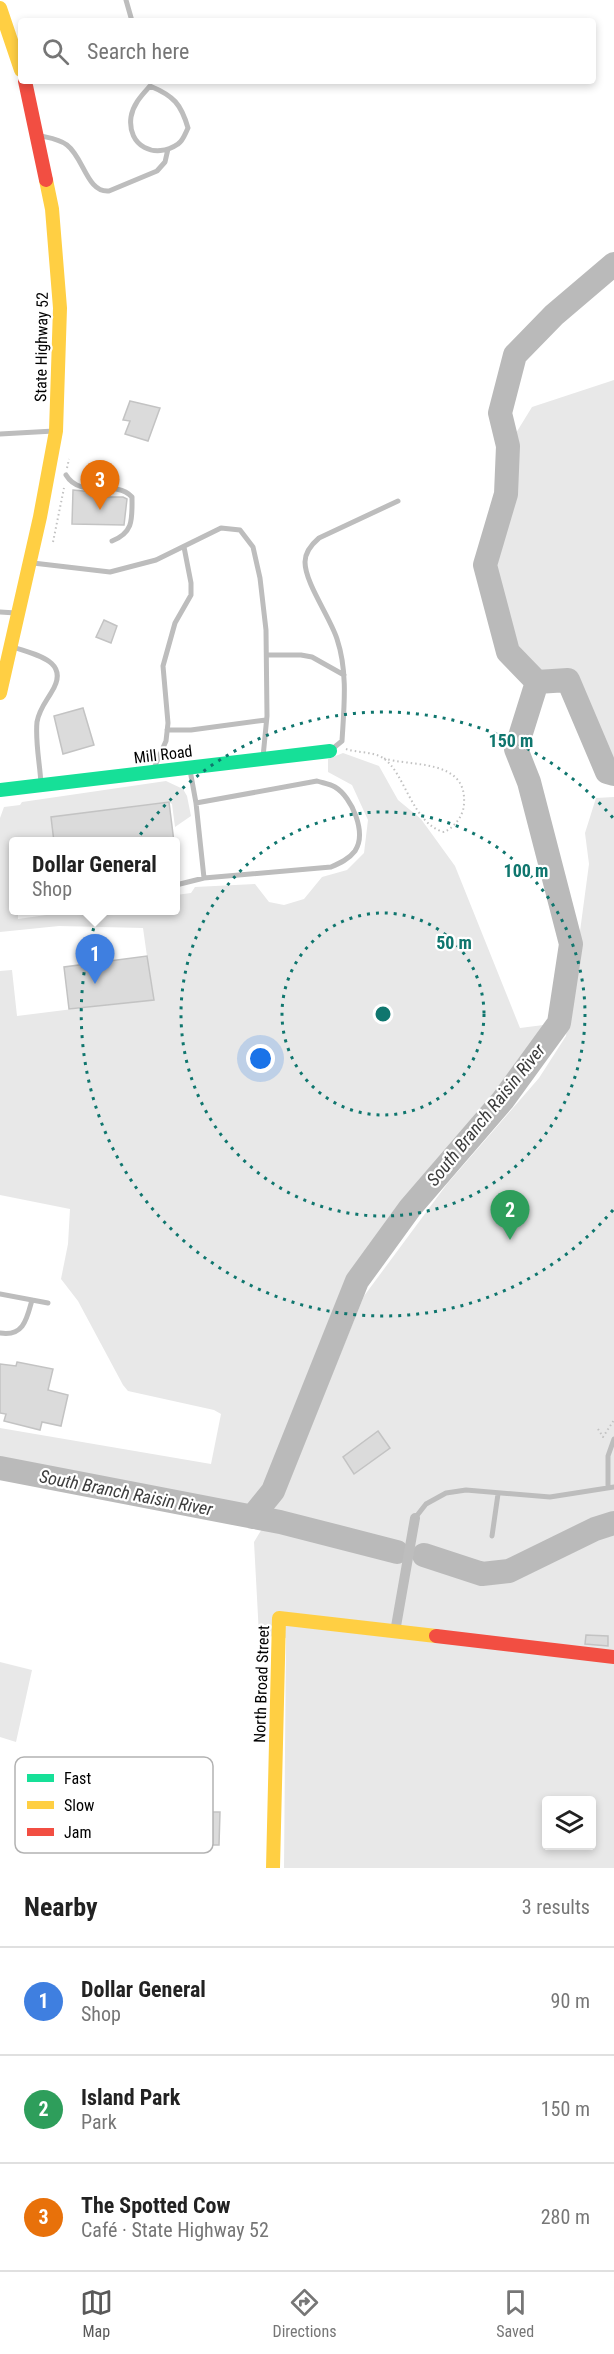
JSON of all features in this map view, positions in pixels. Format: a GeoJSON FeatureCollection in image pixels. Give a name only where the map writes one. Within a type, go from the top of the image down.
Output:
{"type":"FeatureCollection","features":[{"type":"Feature","properties":{"kind":"street"},"geometry":{"type":"LineString","coordinates":[[0,8],[18,61]]}},
{"type":"Feature","properties":{"kind":"street","name":"State Highway 52"},"geometry":{"type":"LineString","coordinates":[[0,693],[16,613],[40,517],[56,431],[60,350],[58,262],[52,209],[26,84]]}},
{"type":"Feature","properties":{"kind":"street","name":"Mill Road"},"geometry":{"type":"LineString","coordinates":[[0,790],[263,759],[335,747]]}},
{"type":"Feature","properties":{"kind":"street"},"geometry":{"type":"LineString","coordinates":[[395,1632],[415,1518]]}},
{"type":"Feature","properties":{"kind":"street","name":"North Broad Street"},"geometry":{"type":"LineString","coordinates":[[273,1868],[279,1618],[614,1657]]}},
{"type":"Feature","properties":{"kind":"lane"},"geometry":{"type":"LineString","coordinates":[[126,0],[131,18]]}},
{"type":"Feature","properties":{"kind":"lane"},"geometry":{"type":"LineString","coordinates":[[149,84],[137,101],[131,118],[133,135],[145,148],[160,153],[180,143],[188,128],[184,112],[170,94],[152,84]]}},
{"type":"Feature","properties":{"kind":"lane"},"geometry":{"type":"LineString","coordinates":[[36,135],[56,139],[68,146],[81,160],[94,188],[101,192],[109,191],[157,171],[165,162],[168,149]]}},
{"type":"Feature","properties":{"kind":"lane"},"geometry":{"type":"LineString","coordinates":[[0,434],[56,431]]}},
{"type":"Feature","properties":{"kind":"lane"},"geometry":{"type":"LineString","coordinates":[[66,475],[71,484],[80,488],[117,490],[132,497],[130,529],[124,536],[112,541]]}},
{"type":"Feature","properties":{"kind":"lane"},"geometry":{"type":"LineString","coordinates":[[335,747],[342,741],[343,733],[344,675],[337,640],[309,578],[305,561],[310,546],[319,538],[398,501]]}},
{"type":"Feature","properties":{"kind":"lane"},"geometry":{"type":"LineString","coordinates":[[29,563],[110,572],[156,560],[221,528],[240,530],[252,547],[260,578],[266,630],[266,720],[263,759]]}},
{"type":"Feature","properties":{"kind":"lane"},"geometry":{"type":"LineString","coordinates":[[152,772],[166,741],[163,666],[175,623],[191,595],[184,547]]}},
{"type":"Feature","properties":{"kind":"lane"},"geometry":{"type":"LineString","coordinates":[[0,612],[16,613]]}},
{"type":"Feature","properties":{"kind":"lane"},"geometry":{"type":"LineString","coordinates":[[10,646],[51,661],[57,671],[58,679],[52,692],[41,706],[37,724],[41,786]]}},
{"type":"Feature","properties":{"kind":"lane"},"geometry":{"type":"LineString","coordinates":[[267,655],[312,657],[344,675]]}},
{"type":"Feature","properties":{"kind":"lane"},"geometry":{"type":"LineString","coordinates":[[167,730],[191,730],[266,720]]}},
{"type":"Feature","properties":{"kind":"lane"},"geometry":{"type":"LineString","coordinates":[[190,768],[204,878]]}},
{"type":"Feature","properties":{"kind":"lane"},"geometry":{"type":"LineString","coordinates":[[180,884],[204,878],[331,867],[345,860],[356,849],[358,829],[351,802],[335,787],[317,781],[196,804]]}},
{"type":"Feature","properties":{"kind":"lane"},"geometry":{"type":"LineString","coordinates":[[0,1294],[48,1303]]}},
{"type":"Feature","properties":{"kind":"lane"},"geometry":{"type":"LineString","coordinates":[[0,1333],[18,1332],[27,1322],[32,1300]]}},
{"type":"Feature","properties":{"kind":"lane"},"geometry":{"type":"LineString","coordinates":[[415,1518],[426,1504],[446,1493],[466,1490],[550,1497],[611,1488],[608,1456],[614,1439]]}},
{"type":"Feature","properties":{"kind":"lane"},"geometry":{"type":"LineString","coordinates":[[492,1536],[498,1494]]}},
{"type":"Feature","properties":{"kind":"path"},"geometry":{"type":"LineString","coordinates":[[53,542],[69,459]]}},
{"type":"Feature","properties":{"kind":"path"},"geometry":{"type":"LineString","coordinates":[[335,747],[383,758],[394,761],[429,764],[455,777],[462,788],[464,806],[451,829],[444,832],[434,830],[406,794],[398,776],[383,758]]}},
{"type":"Feature","properties":{"kind":"path"},"geometry":{"type":"LineString","coordinates":[[598,1429],[603,1437],[614,1420]]}},
{"type":"Feature","properties":{"kind":"shaded area"},"geometry":{"type":"Polygon","coordinates":[[[614,380],[614,774],[607,772],[568,680],[537,682],[508,652],[485,565],[506,494],[508,446],[532,407],[614,380]]]}},
{"type":"Feature","properties":{"kind":"shaded area"},"geometry":{"type":"Polygon","coordinates":[[[343,753],[379,766],[398,800],[421,819],[455,866],[520,1028],[559,1023],[503,1100],[410,1208],[357,1281],[273,1491],[252,1517],[0,1468],[0,1428],[211,1464],[221,1414],[214,1410],[128,1391],[78,1301],[61,1279],[68,1244],[70,1209],[0,1195],[0,971],[12,970],[17,1016],[153,999],[143,928],[59,926],[0,932],[0,818],[4,807],[20,805],[22,802],[166,781],[183,789],[187,796],[191,816],[175,827],[172,804],[169,802],[52,817],[54,837],[9,837],[9,915],[18,915],[18,919],[46,915],[180,915],[180,894],[191,893],[195,887],[255,884],[269,902],[284,905],[304,899],[322,877],[347,870],[364,853],[368,820],[352,785],[328,772],[328,759],[343,753]]]}},
{"type":"Feature","properties":{"kind":"shaded area"},"geometry":{"type":"Polygon","coordinates":[[[614,797],[614,1868],[284,1868],[286,1638],[259,1635],[254,1542],[283,1494],[364,1296],[447,1184],[539,1078],[566,1036],[589,864],[585,833],[596,798],[614,797]]]}},
{"type":"Feature","properties":{"kind":"shaded area"},"geometry":{"type":"Polygon","coordinates":[[[0,1662],[32,1670],[16,1742],[0,1737],[0,1662]]]}},
{"type":"Feature","properties":{"kind":"building"},"geometry":{"type":"Polygon","coordinates":[[[130,401],[160,408],[148,441],[125,434],[130,421],[123,420],[130,401]]]}},
{"type":"Feature","properties":{"kind":"building"},"geometry":{"type":"Polygon","coordinates":[[[73,490],[103,493],[103,497],[127,499],[124,525],[72,524],[73,490]]]}},
{"type":"Feature","properties":{"kind":"building"},"geometry":{"type":"Polygon","coordinates":[[[104,620],[117,626],[111,643],[96,637],[104,620]]]}},
{"type":"Feature","properties":{"kind":"building"},"geometry":{"type":"Polygon","coordinates":[[[83,708],[94,745],[63,754],[54,716],[83,708]]]}},
{"type":"Feature","properties":{"kind":"building"},"geometry":{"type":"Polygon","coordinates":[[[169,802],[173,837],[53,837],[51,817],[169,802]]]}},
{"type":"Feature","properties":{"kind":"building"},"geometry":{"type":"Polygon","coordinates":[[[147,956],[154,1000],[69,1009],[64,967],[147,956]]]}},
{"type":"Feature","properties":{"kind":"building"},"geometry":{"type":"Polygon","coordinates":[[[17,1362],[53,1369],[48,1390],[68,1395],[61,1426],[42,1422],[40,1430],[4,1421],[6,1414],[0,1413],[0,1364],[16,1366],[17,1362]]]}},
{"type":"Feature","properties":{"kind":"building"},"geometry":{"type":"Polygon","coordinates":[[[378,1431],[390,1448],[354,1474],[343,1457],[378,1431]]]}},
{"type":"Feature","properties":{"kind":"building"},"geometry":{"type":"Polygon","coordinates":[[[586,1635],[608,1636],[608,1646],[585,1644],[586,1635]]]}},
{"type":"Feature","properties":{"kind":"building"},"geometry":{"type":"Polygon","coordinates":[[[213,1812],[220,1812],[219,1845],[213,1845],[213,1812]]]}},
{"type":"Feature","properties":{"kind":"waterway","name":"South Branch Raisin River"},"geometry":{"type":"LineString","coordinates":[[537,682],[508,652],[485,565],[506,494],[508,446],[500,413],[515,355],[554,315],[614,264]]}},
{"type":"Feature","properties":{"kind":"waterway","name":"South Branch Raisin River"},"geometry":{"type":"LineString","coordinates":[[537,682],[568,680],[607,772],[614,774]]}},
{"type":"Feature","properties":{"kind":"waterway","name":"South Branch Raisin River"},"geometry":{"type":"LineString","coordinates":[[252,1517],[273,1491],[357,1281],[410,1208],[503,1100],[559,1023],[571,944],[529,782],[516,749],[537,682]]}},
{"type":"Feature","properties":{"kind":"waterway","name":"South Branch Raisin River"},"geometry":{"type":"LineString","coordinates":[[0,1468],[280,1522],[397,1552]]}},
{"type":"Feature","properties":{"kind":"waterway","name":"South Branch Raisin River"},"geometry":{"type":"LineString","coordinates":[[424,1555],[482,1574],[509,1571],[595,1529],[614,1523]]}},
{"type":"Feature","properties":{"kind":"traffic: fast"},"geometry":{"type":"LineString","coordinates":[[0,790],[330,751]]}},
{"type":"Feature","properties":{"kind":"traffic: slow"},"geometry":{"type":"LineString","coordinates":[[0,8],[18,61]]}},
{"type":"Feature","properties":{"kind":"traffic: slow"},"geometry":{"type":"LineString","coordinates":[[0,693],[40,517],[56,431],[60,308],[52,209],[46,180]]}},
{"type":"Feature","properties":{"kind":"traffic: slow"},"geometry":{"type":"LineString","coordinates":[[273,1868],[279,1618],[436,1636]]}},
{"type":"Feature","properties":{"kind":"traffic: jam"},"geometry":{"type":"LineString","coordinates":[[26,84],[46,180]]}},
{"type":"Feature","properties":{"kind":"traffic: jam"},"geometry":{"type":"LineString","coordinates":[[436,1636],[614,1657]]}},
{"type":"Feature","properties":{"kind":"place","name":"The Spotted Cow"},"geometry":{"type":"Point","coordinates":[100,510]}},
{"type":"Feature","properties":{"kind":"place","name":"Dollar General"},"geometry":{"type":"Point","coordinates":[95,984]}},
{"type":"Feature","properties":{"kind":"place","name":"Island Park"},"geometry":{"type":"Point","coordinates":[510,1240]}}]}
